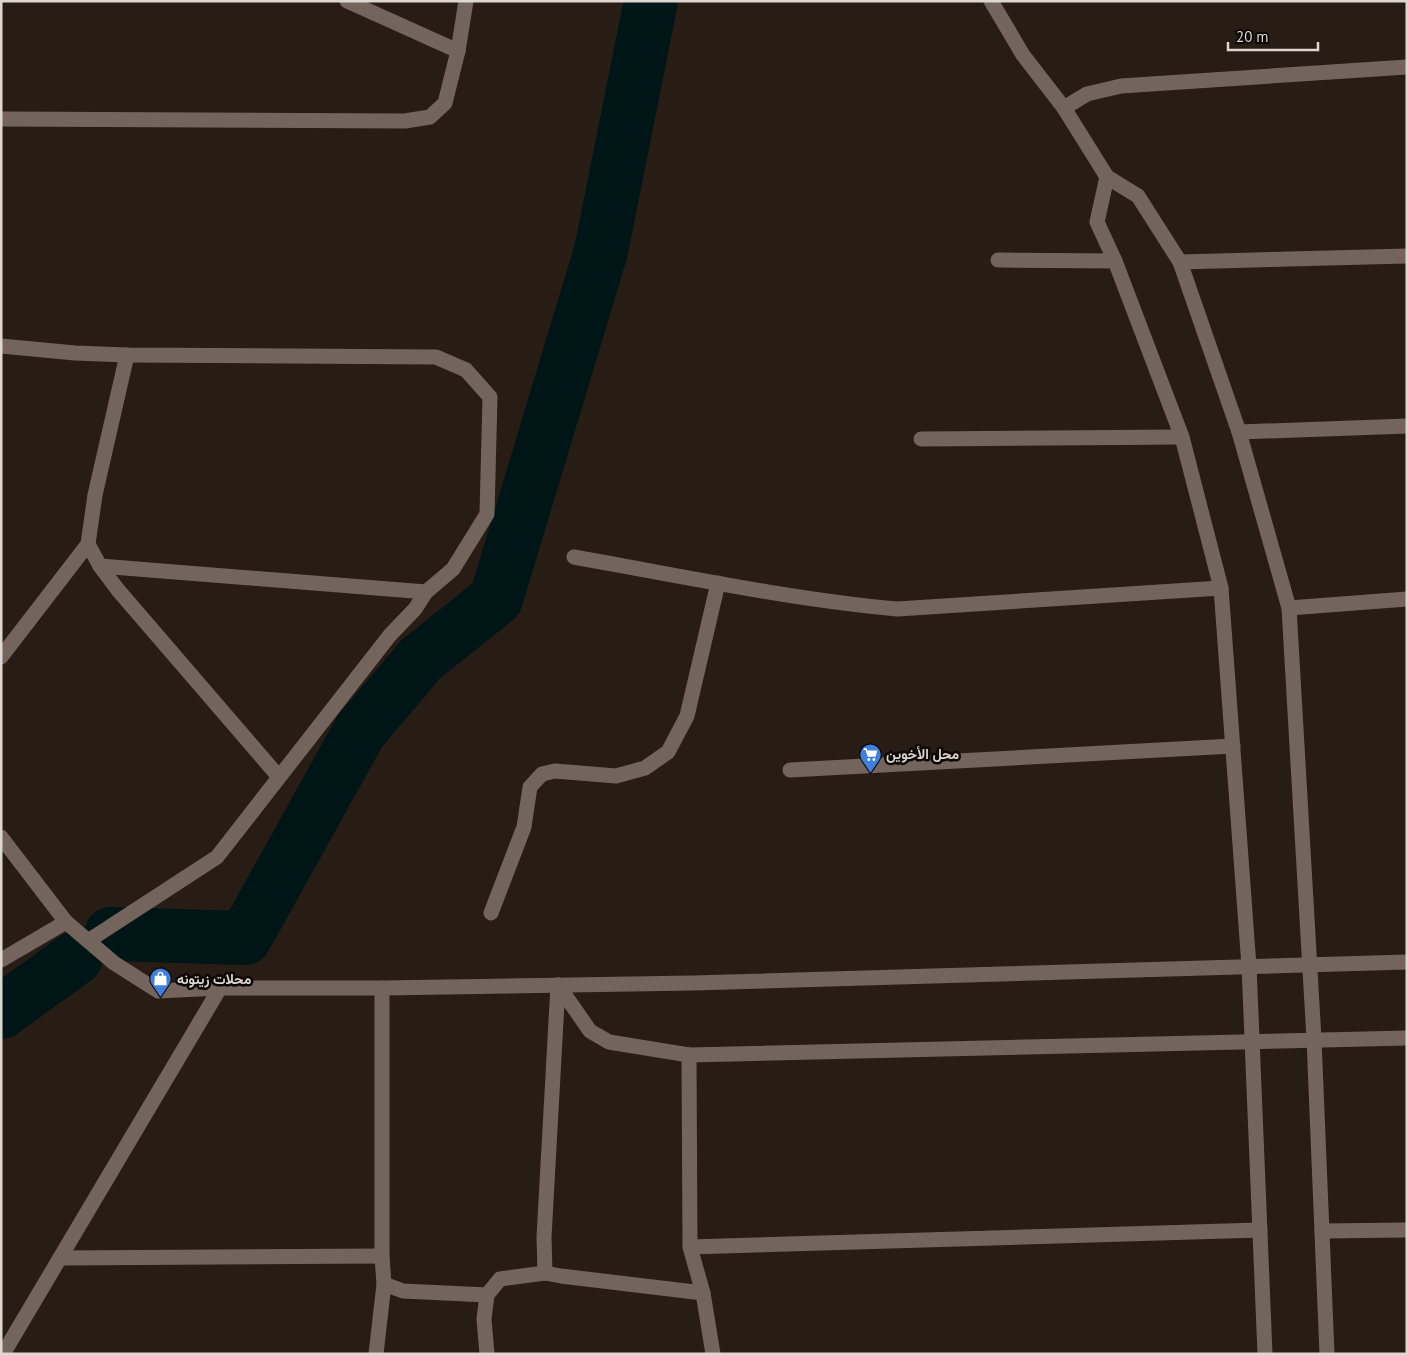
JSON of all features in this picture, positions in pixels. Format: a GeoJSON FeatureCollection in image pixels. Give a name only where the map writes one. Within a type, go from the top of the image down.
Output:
{"type":"FeatureCollection","features":[{"type":"Feature","properties":{"kind":"street"},"geometry":{"type":"LineString","coordinates":[[347,1],[458,51]]}},
{"type":"Feature","properties":{"kind":"street"},"geometry":{"type":"LineString","coordinates":[[1,120],[406,121],[430,117],[445,103],[458,51],[466,1]]}},
{"type":"Feature","properties":{"kind":"street"},"geometry":{"type":"LineString","coordinates":[[991,1],[1023,55],[1064,108],[1107,177],[1138,196],[1180,262],[1239,432],[1289,608],[1314,1040],[1327,1354]]}},
{"type":"Feature","properties":{"kind":"street"},"geometry":{"type":"LineString","coordinates":[[1064,108],[1087,94],[1122,86],[1407,67]]}},
{"type":"Feature","properties":{"kind":"street"},"geometry":{"type":"LineString","coordinates":[[1107,177],[1097,222],[1115,261],[1182,437],[1221,588],[1249,966],[1265,1354]]}},
{"type":"Feature","properties":{"kind":"street"},"geometry":{"type":"LineString","coordinates":[[1180,262],[1407,256]]}},
{"type":"Feature","properties":{"kind":"street"},"geometry":{"type":"LineString","coordinates":[[998,260],[1115,261]]}},
{"type":"Feature","properties":{"kind":"street"},"geometry":{"type":"LineString","coordinates":[[1,346],[75,353],[127,355],[436,357],[466,370],[490,397],[487,514],[453,570],[426,592],[415,609],[390,635],[217,857],[88,941]]}},
{"type":"Feature","properties":{"kind":"street"},"geometry":{"type":"LineString","coordinates":[[1,657],[88,544],[95,495],[127,355]]}},
{"type":"Feature","properties":{"kind":"street"},"geometry":{"type":"LineString","coordinates":[[1239,432],[1407,426]]}},
{"type":"Feature","properties":{"kind":"street"},"geometry":{"type":"LineString","coordinates":[[921,439],[1182,437]]}},
{"type":"Feature","properties":{"kind":"street"},"geometry":{"type":"LineString","coordinates":[[88,544],[100,566],[118,590],[279,777]]}},
{"type":"Feature","properties":{"kind":"street"},"geometry":{"type":"LineString","coordinates":[[574,556],[718,583],[860,606],[897,609],[1221,588]]}},
{"type":"Feature","properties":{"kind":"street"},"geometry":{"type":"LineString","coordinates":[[100,566],[426,592]]}},
{"type":"Feature","properties":{"kind":"street"},"geometry":{"type":"LineString","coordinates":[[491,914],[524,827],[530,787],[542,774],[555,771],[616,776],[645,768],[668,752],[687,716],[718,583]]}},
{"type":"Feature","properties":{"kind":"street"},"geometry":{"type":"LineString","coordinates":[[1289,608],[1407,599]]}},
{"type":"Feature","properties":{"kind":"street"},"geometry":{"type":"LineString","coordinates":[[790,770],[1233,746]]}},
{"type":"Feature","properties":{"kind":"street"},"geometry":{"type":"LineString","coordinates":[[1,837],[66,922],[114,963],[158,991],[220,988],[693,984],[1407,962]]}},
{"type":"Feature","properties":{"kind":"street"},"geometry":{"type":"LineString","coordinates":[[1,960],[66,922]]}},
{"type":"Feature","properties":{"kind":"street"},"geometry":{"type":"LineString","coordinates":[[558,985],[590,1031],[609,1042],[689,1054],[1407,1038]]}},
{"type":"Feature","properties":{"kind":"street"},"geometry":{"type":"LineString","coordinates":[[545,1273],[544,1237],[558,985]]}},
{"type":"Feature","properties":{"kind":"street"},"geometry":{"type":"LineString","coordinates":[[3,1354],[220,988]]}},
{"type":"Feature","properties":{"kind":"street"},"geometry":{"type":"LineString","coordinates":[[376,1354],[384,1284],[382,1256],[382,988]]}},
{"type":"Feature","properties":{"kind":"street"},"geometry":{"type":"LineString","coordinates":[[689,1054],[690,1247],[703,1293],[713,1354]]}},
{"type":"Feature","properties":{"kind":"street"},"geometry":{"type":"LineString","coordinates":[[690,1247],[1260,1230]]}},
{"type":"Feature","properties":{"kind":"street"},"geometry":{"type":"LineString","coordinates":[[1322,1231],[1407,1230]]}},
{"type":"Feature","properties":{"kind":"street"},"geometry":{"type":"LineString","coordinates":[[60,1258],[382,1256]]}},
{"type":"Feature","properties":{"kind":"street"},"geometry":{"type":"LineString","coordinates":[[487,1354],[484,1319],[487,1295],[500,1279],[545,1273],[703,1293]]}},
{"type":"Feature","properties":{"kind":"street"},"geometry":{"type":"LineString","coordinates":[[384,1284],[403,1291],[487,1295]]}},
{"type":"Feature","properties":{"kind":"waterway"},"geometry":{"type":"LineString","coordinates":[[111,934],[245,938],[360,731],[421,659],[496,599],[601,251],[651,1]]}},
{"type":"Feature","properties":{"kind":"waterway"},"geometry":{"type":"LineString","coordinates":[[1,1012],[76,958]]}},
{"type":"Feature","properties":{"kind":"place","name":"محل الأخوين"},"geometry":{"type":"Point","coordinates":[870,773]}},
{"type":"Feature","properties":{"kind":"place","name":"محلات زيتونه"},"geometry":{"type":"Point","coordinates":[161,998]}}]}
